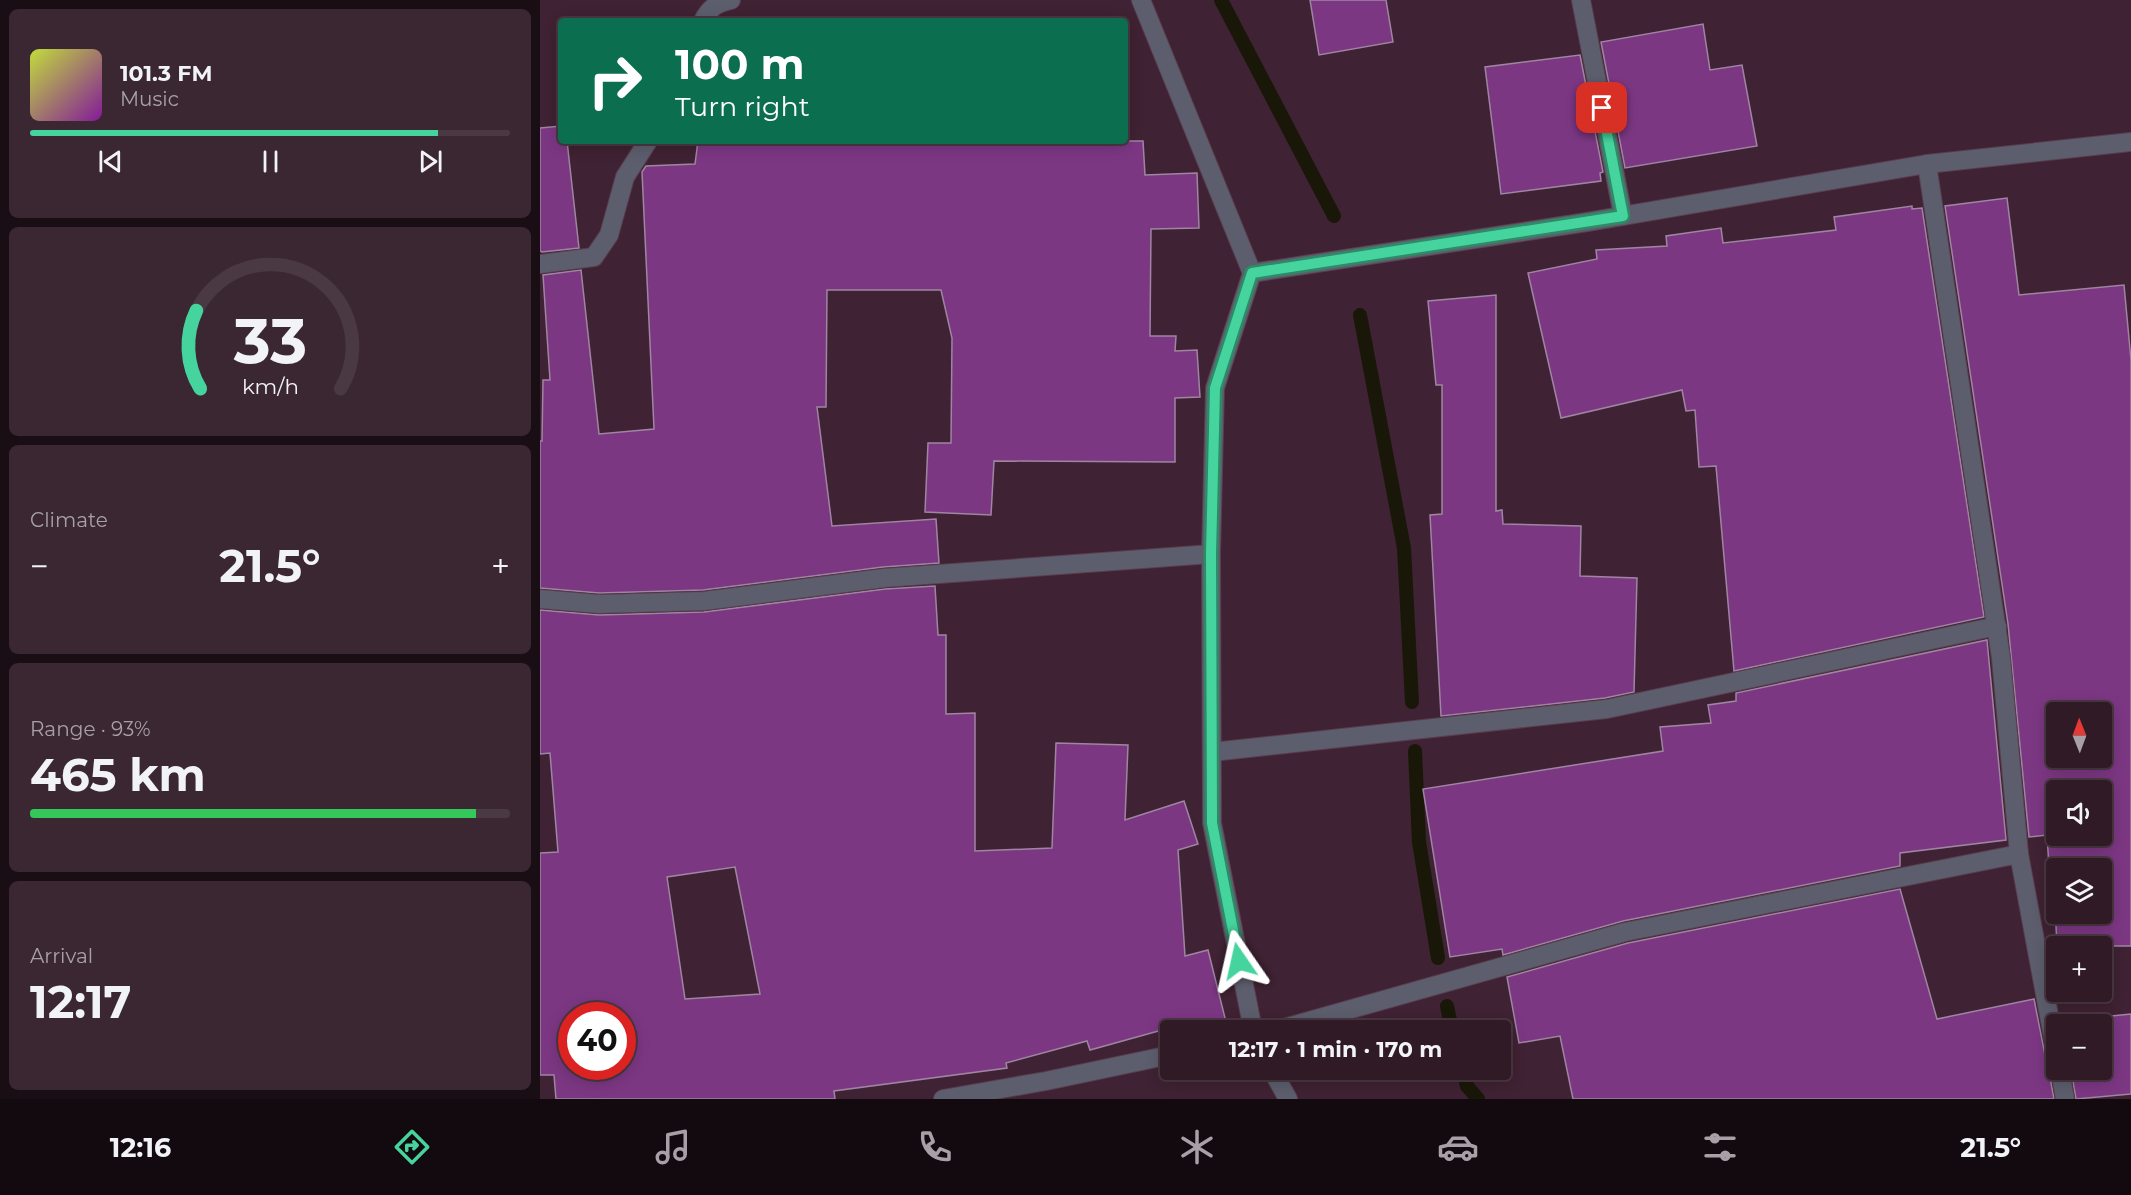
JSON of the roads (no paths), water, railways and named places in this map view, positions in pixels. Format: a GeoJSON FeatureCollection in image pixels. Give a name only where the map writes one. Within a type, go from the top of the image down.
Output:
{"type":"FeatureCollection","features":[{"type":"Feature","properties":{"kind":"street"},"geometry":{"type":"LineString","coordinates":[[704,18],[708,10],[731,0]]}},
{"type":"Feature","properties":{"kind":"street"},"geometry":{"type":"LineString","coordinates":[[1141,0],[1252,273],[1215,388],[1211,554],[1212,823],[1251,1020]]}},
{"type":"Feature","properties":{"kind":"street"},"geometry":{"type":"LineString","coordinates":[[1581,0],[1623,216]]}},
{"type":"Feature","properties":{"kind":"street"},"geometry":{"type":"LineString","coordinates":[[1252,273],[1623,216],[1927,164],[2131,142]]}},
{"type":"Feature","properties":{"kind":"street"},"geometry":{"type":"LineString","coordinates":[[540,264],[594,257],[609,236],[625,177],[646,144]]}},
{"type":"Feature","properties":{"kind":"street"},"geometry":{"type":"LineString","coordinates":[[1927,164],[1997,626],[2019,854],[2049,1014]]}},
{"type":"Feature","properties":{"kind":"street"},"geometry":{"type":"LineString","coordinates":[[540,599],[599,604],[704,601],[884,578],[1211,554]]}},
{"type":"Feature","properties":{"kind":"street"},"geometry":{"type":"LineString","coordinates":[[1212,752],[1607,709],[1997,626]]}},
{"type":"Feature","properties":{"kind":"street"},"geometry":{"type":"LineString","coordinates":[[1312,1020],[1625,932],[2019,854]]}},
{"type":"Feature","properties":{"kind":"street"},"geometry":{"type":"LineString","coordinates":[[943,1099],[1046,1081],[1160,1056]]}},
{"type":"Feature","properties":{"kind":"street"},"geometry":{"type":"LineString","coordinates":[[1278,1080],[1288,1099]]}},
{"type":"Feature","properties":{"kind":"street"},"geometry":{"type":"LineString","coordinates":[[2062,1080],[2065,1099]]}},
{"type":"Feature","properties":{"kind":"waterway"},"geometry":{"type":"LineString","coordinates":[[1221,0],[1334,216]]}},
{"type":"Feature","properties":{"kind":"waterway"},"geometry":{"type":"LineString","coordinates":[[1360,315],[1404,548],[1412,702]]}},
{"type":"Feature","properties":{"kind":"waterway"},"geometry":{"type":"LineString","coordinates":[[1415,751],[1419,842],[1438,958]]}},
{"type":"Feature","properties":{"kind":"waterway"},"geometry":{"type":"LineString","coordinates":[[1447,1006],[1450,1020]]}},
{"type":"Feature","properties":{"kind":"waterway"},"geometry":{"type":"LineString","coordinates":[[1466,1080],[1467,1086],[1478,1099]]}}]}
